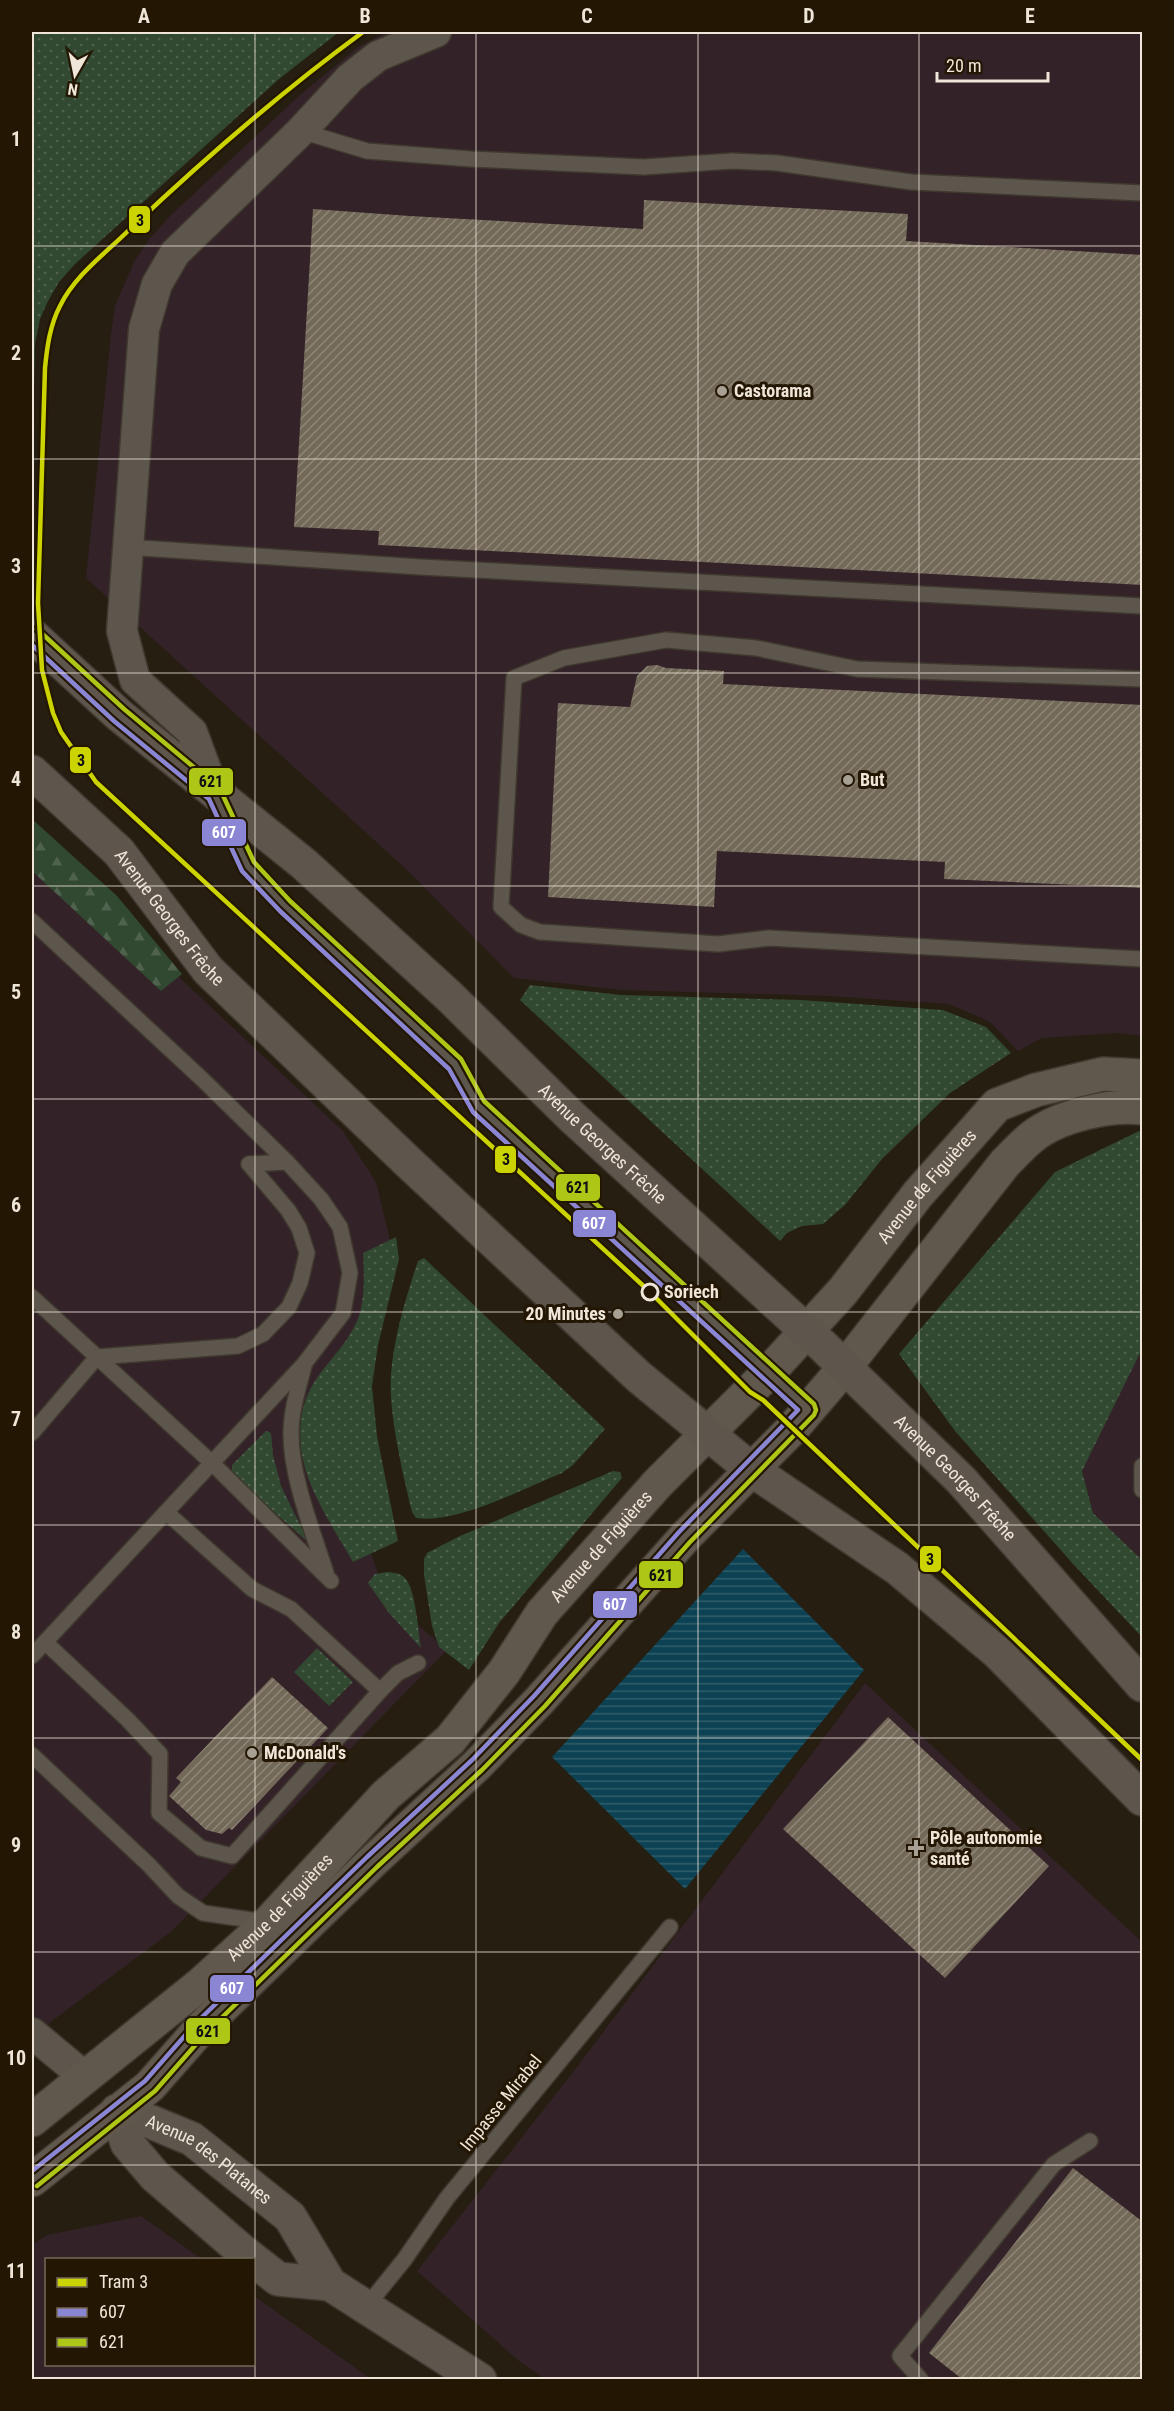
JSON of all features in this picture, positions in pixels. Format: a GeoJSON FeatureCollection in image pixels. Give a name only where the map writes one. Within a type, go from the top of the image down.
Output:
{"type":"FeatureCollection","features":[{"type":"Feature","properties":{"kind":"main road","name":"Avenue Georges Frêche"},"geometry":{"type":"LineString","coordinates":[[32,634],[119,715],[214,794],[304,864],[441,988],[572,1117],[900,1418],[968,1488],[1143,1685]]}},
{"type":"Feature","properties":{"kind":"main road","name":"Avenue Georges Frêche"},"geometry":{"type":"LineString","coordinates":[[32,772],[119,852],[208,970],[408,1162],[639,1377],[752,1470],[897,1568],[998,1653],[1143,1799]]}},
{"type":"Feature","properties":{"kind":"main road","name":"Avenue de Figuières"},"geometry":{"type":"LineString","coordinates":[[32,2120],[202,1983],[269,1922],[386,1796],[450,1740],[504,1672],[542,1613],[658,1483],[769,1372],[843,1291],[918,1194],[997,1105],[1036,1090],[1103,1074],[1143,1076]]}},
{"type":"Feature","properties":{"kind":"main road","name":"Avenue de Figuières"},"geometry":{"type":"LineString","coordinates":[[32,2180],[150,2086],[201,2028],[372,1862],[477,1765],[539,1701],[684,1537],[809,1410],[1005,1163],[1033,1136],[1067,1119],[1122,1106],[1143,1108]]}},
{"type":"Feature","properties":{"kind":"main road"},"geometry":{"type":"LineString","coordinates":[[86,2078],[117,2111]]}},
{"type":"Feature","properties":{"kind":"street"},"geometry":{"type":"LineString","coordinates":[[214,794],[192,732],[135,680],[122,631],[126,547],[144,329],[157,284],[175,253],[301,131],[350,78],[378,56],[436,32]]}},
{"type":"Feature","properties":{"kind":"street"},"geometry":{"type":"LineString","coordinates":[[32,2033],[86,2078]]}},
{"type":"Feature","properties":{"kind":"street","name":"Avenue des Platanes"},"geometry":{"type":"LineString","coordinates":[[117,2111],[127,2143],[155,2176],[251,2258]]}},
{"type":"Feature","properties":{"kind":"street","name":"Avenue des Platanes"},"geometry":{"type":"LineString","coordinates":[[117,2111],[192,2139],[290,2217],[330,2284],[480,2379]]}},
{"type":"Feature","properties":{"kind":"street","name":"Avenue des Platanes"},"geometry":{"type":"LineString","coordinates":[[255,2261],[278,2279],[330,2284]]}},
{"type":"Feature","properties":{"kind":"lane"},"geometry":{"type":"LineString","coordinates":[[301,131],[367,151],[471,159],[644,167],[732,161],[777,163],[911,182],[1143,193]]}},
{"type":"Feature","properties":{"kind":"lane"},"geometry":{"type":"LineString","coordinates":[[126,547],[420,567],[1143,606]]}},
{"type":"Feature","properties":{"kind":"lane"},"geometry":{"type":"LineString","coordinates":[[1143,679],[857,669],[756,648],[666,640],[564,658],[514,678],[501,907],[521,925],[540,932],[718,944],[769,938],[1143,959]]}},
{"type":"Feature","properties":{"kind":"lane"},"geometry":{"type":"LineString","coordinates":[[214,794],[248,866],[285,906],[455,1064],[478,1106],[809,1410]]}},
{"type":"Feature","properties":{"kind":"lane"},"geometry":{"type":"LineString","coordinates":[[32,921],[202,1079],[287,1162],[321,1199],[340,1227],[350,1273],[343,1313],[304,1364],[32,1656]]}},
{"type":"Feature","properties":{"kind":"lane"},"geometry":{"type":"LineString","coordinates":[[32,1433],[97,1357],[238,1346],[263,1334],[289,1307],[300,1283],[307,1253],[299,1228],[288,1210],[249,1164],[287,1162]]}},
{"type":"Feature","properties":{"kind":"lane"},"geometry":{"type":"LineString","coordinates":[[32,1297],[212,1463],[329,1579],[293,1462],[291,1435],[293,1409],[304,1364]]}},
{"type":"Feature","properties":{"kind":"lane"},"geometry":{"type":"LineString","coordinates":[[1143,1466],[1143,1490]]}},
{"type":"Feature","properties":{"kind":"lane"},"geometry":{"type":"LineString","coordinates":[[166,1512],[252,1589],[291,1609],[380,1691]]}},
{"type":"Feature","properties":{"kind":"lane"},"geometry":{"type":"LineString","coordinates":[[45,1642],[128,1720],[160,1754],[159,1813],[201,1848],[232,1856],[380,1691],[398,1673],[418,1663]]}},
{"type":"Feature","properties":{"kind":"lane"},"geometry":{"type":"LineString","coordinates":[[32,1755],[186,1902],[203,1913],[231,1919],[269,1922]]}},
{"type":"Feature","properties":{"kind":"lane","name":"Impasse Mirabel"},"geometry":{"type":"LineString","coordinates":[[366,2307],[404,2260],[435,2214],[670,1927]]}},
{"type":"Feature","properties":{"kind":"lane"},"geometry":{"type":"LineString","coordinates":[[921,2379],[900,2356],[1054,2164],[1090,2141]]}},
{"type":"Feature","properties":{"kind":"shaded area"},"geometry":{"type":"Polygon","coordinates":[[[386,32],[1142,32],[1142,1036],[1119,1033],[1042,1038],[1018,1051],[990,1022],[949,1004],[828,996],[621,990],[514,978],[407,870],[86,578],[115,306],[134,262],[149,239],[172,214],[301,94],[358,47],[386,32]]]}},
{"type":"Feature","properties":{"kind":"shaded area"},"geometry":{"type":"Polygon","coordinates":[[[32,839],[343,1131],[376,1182],[395,1260],[315,1397],[387,1598],[447,1650],[172,1931],[32,2036],[32,839]]]}},
{"type":"Feature","properties":{"kind":"shaded area"},"geometry":{"type":"Polygon","coordinates":[[[1142,1347],[1142,1560],[1093,1513],[1082,1471],[1142,1347]]]}},
{"type":"Feature","properties":{"kind":"shaded area"},"geometry":{"type":"Polygon","coordinates":[[[865,1683],[1142,1942],[1142,2379],[545,2379],[519,2361],[417,2271],[577,2067],[865,1683]]]}},
{"type":"Feature","properties":{"kind":"shaded area"},"geometry":{"type":"Polygon","coordinates":[[[141,2216],[201,2258],[45,2258],[45,2366],[255,2366],[255,2297],[371,2379],[32,2379],[32,2245],[47,2235],[141,2216]]]}},
{"type":"Feature","properties":{"kind":"green space"},"geometry":{"type":"Polygon","coordinates":[[[32,32],[339,32],[279,79],[75,264],[59,282],[40,319],[35,344],[32,478],[32,32]]]}},
{"type":"Feature","properties":{"kind":"green space"},"geometry":{"type":"Polygon","coordinates":[[[32,819],[117,896],[182,974],[161,991],[32,871],[32,819]]]}},
{"type":"Feature","properties":{"kind":"green space"},"geometry":{"type":"Polygon","coordinates":[[[530,985],[621,995],[801,1000],[943,1010],[986,1027],[1011,1053],[950,1093],[882,1159],[845,1205],[823,1224],[802,1226],[787,1233],[780,1241],[520,1000],[530,985]]]}},
{"type":"Feature","properties":{"kind":"green space"},"geometry":{"type":"Polygon","coordinates":[[[1139,1131],[1142,1132],[1142,1349],[1082,1471],[1093,1513],[1142,1560],[1142,1637],[1074,1565],[955,1431],[899,1354],[1055,1172],[1139,1131]]]}},
{"type":"Feature","properties":{"kind":"green space"},"geometry":{"type":"Polygon","coordinates":[[[396,1237],[399,1259],[378,1345],[372,1386],[377,1436],[398,1541],[353,1562],[325,1514],[307,1475],[302,1453],[301,1421],[310,1390],[350,1334],[359,1316],[363,1293],[363,1253],[396,1237]]]}},
{"type":"Feature","properties":{"kind":"green space"},"geometry":{"type":"Polygon","coordinates":[[[424,1258],[605,1429],[573,1465],[562,1473],[470,1511],[433,1518],[416,1518],[412,1512],[397,1443],[391,1389],[395,1345],[401,1317],[418,1261],[424,1258]]]}},
{"type":"Feature","properties":{"kind":"green space"},"geometry":{"type":"Polygon","coordinates":[[[266,1431],[271,1433],[273,1455],[281,1486],[309,1543],[232,1474],[232,1465],[266,1431]]]}},
{"type":"Feature","properties":{"kind":"green space"},"geometry":{"type":"Polygon","coordinates":[[[613,1471],[620,1472],[622,1478],[499,1623],[469,1670],[439,1647],[432,1626],[424,1575],[424,1559],[427,1553],[460,1536],[613,1471]]]}},
{"type":"Feature","properties":{"kind":"green space"},"geometry":{"type":"Polygon","coordinates":[[[388,1572],[401,1575],[409,1584],[421,1648],[389,1613],[368,1583],[375,1574],[388,1572]]]}},
{"type":"Feature","properties":{"kind":"green space"},"geometry":{"type":"Polygon","coordinates":[[[317,1648],[353,1682],[329,1706],[294,1672],[317,1648]]]}},
{"type":"Feature","properties":{"kind":"water"},"geometry":{"type":"Polygon","coordinates":[[[743,1549],[864,1670],[685,1889],[552,1757],[743,1549]]]}},
{"type":"Feature","properties":{"kind":"building","name":"Castorama"},"geometry":{"type":"Polygon","coordinates":[[[644,200],[908,214],[906,241],[1143,255],[1143,585],[378,545],[379,531],[294,527],[313,209],[643,229],[644,200]]]}},
{"type":"Feature","properties":{"kind":"building","name":"But"},"geometry":{"type":"Polygon","coordinates":[[[657,665],[666,668],[724,671],[723,684],[1143,705],[1143,888],[944,879],[945,862],[717,851],[714,907],[548,897],[558,703],[630,707],[637,676],[647,666],[657,665]]]}},
{"type":"Feature","properties":{"kind":"building","name":"McDonald's"},"geometry":{"type":"Polygon","coordinates":[[[272,1677],[328,1728],[232,1830],[229,1828],[222,1834],[206,1830],[169,1796],[181,1782],[176,1778],[272,1677]]]}},
{"type":"Feature","properties":{"kind":"building","name":"Pôle autonomie santé"},"geometry":{"type":"Polygon","coordinates":[[[888,1717],[1049,1866],[945,1978],[783,1829],[888,1717]]]}},
{"type":"Feature","properties":{"kind":"building"},"geometry":{"type":"Polygon","coordinates":[[[1073,2168],[1143,2222],[1143,2379],[962,2379],[929,2353],[1073,2168]]]}},
{"type":"Feature","properties":{"kind":"tram line","name":"3"},"geometry":{"type":"LineString","coordinates":[[363,32],[273,102],[158,203],[82,274],[66,295],[57,313],[50,336],[45,368],[38,603],[42,670],[53,713],[61,732],[96,782],[650,1292],[750,1392],[763,1400],[1142,1760]]}},
{"type":"Feature","properties":{"kind":"transit line","name":"621"},"geometry":{"type":"LineString","coordinates":[[37,629],[124,709],[220,789],[254,862],[290,901],[461,1059],[484,1101],[814,1404],[816,1410],[814,1415],[690,1542],[545,1706],[482,1770],[377,1867],[206,2033],[155,2091],[37,2186]]}},
{"type":"Feature","properties":{"kind":"transit line","name":"607"},"geometry":{"type":"LineString","coordinates":[[32,645],[114,721],[209,799],[242,871],[280,911],[449,1069],[473,1112],[798,1410],[679,1532],[534,1696],[472,1760],[367,1857],[196,2023],[145,2081],[32,2171]]}},
{"type":"Feature","properties":{"kind":"place","name":"Castorama"},"geometry":{"type":"Point","coordinates":[722,391]}},
{"type":"Feature","properties":{"kind":"place","name":"But"},"geometry":{"type":"Point","coordinates":[848,780]}},
{"type":"Feature","properties":{"kind":"place","name":"Soriech"},"geometry":{"type":"Point","coordinates":[650,1292]}},
{"type":"Feature","properties":{"kind":"place","name":"20 Minutes"},"geometry":{"type":"Point","coordinates":[618,1314]}},
{"type":"Feature","properties":{"kind":"place","name":"McDonald's"},"geometry":{"type":"Point","coordinates":[252,1753]}},
{"type":"Feature","properties":{"kind":"place","name":"Pôle autonomie santé"},"geometry":{"type":"Point","coordinates":[916,1848]}}]}
